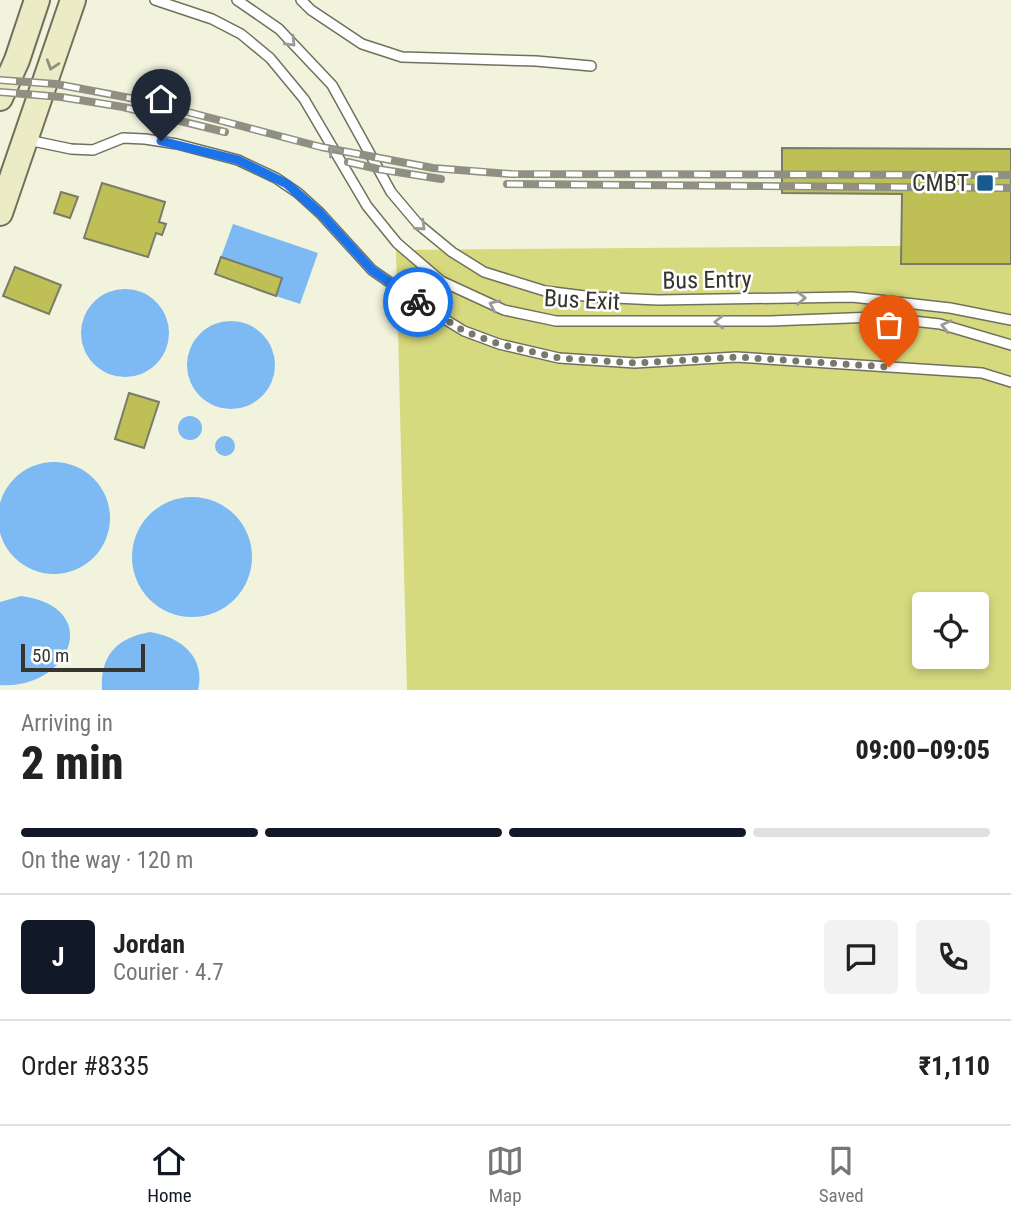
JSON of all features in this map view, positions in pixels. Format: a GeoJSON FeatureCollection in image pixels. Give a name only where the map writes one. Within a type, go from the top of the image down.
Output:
{"type":"FeatureCollection","features":[{"type":"Feature","properties":{"kind":"main road"},"geometry":{"type":"LineString","coordinates":[[0,98],[17,60],[37,0]]}},
{"type":"Feature","properties":{"kind":"main road"},"geometry":{"type":"LineString","coordinates":[[0,213],[73,0]]}},
{"type":"Feature","properties":{"kind":"lane","name":"Bus Exit"},"geometry":{"type":"LineString","coordinates":[[155,0],[212,19],[241,34],[270,58],[304,99],[367,206],[397,243],[441,281],[504,310],[556,321],[770,321],[876,317],[940,324],[1011,345]]}},
{"type":"Feature","properties":{"kind":"lane","name":"Bus Entry"},"geometry":{"type":"LineString","coordinates":[[237,0],[279,29],[332,85],[391,192],[418,224],[452,252],[484,272],[545,290],[593,297],[658,300],[852,297],[950,308],[1011,320]]}},
{"type":"Feature","properties":{"kind":"lane"},"geometry":{"type":"LineString","coordinates":[[301,0],[362,44],[402,57],[536,61],[591,66]]}},
{"type":"Feature","properties":{"kind":"lane"},"geometry":{"type":"LineString","coordinates":[[26,140],[71,149],[93,150],[122,138],[145,139],[238,160],[276,178],[298,193],[372,270],[417,302],[464,331],[499,344],[559,358],[635,363],[736,357],[982,373],[1011,382]]}},
{"type":"Feature","properties":{"kind":"green space"},"geometry":{"type":"Polygon","coordinates":[[[1011,245],[1011,690],[407,690],[396,250],[1011,245]]]}},
{"type":"Feature","properties":{"kind":"water"},"geometry":{"type":"Polygon","coordinates":[[[233,224],[318,253],[300,304],[276,296],[282,278],[221,257],[233,224]]]}},
{"type":"Feature","properties":{"kind":"water"},"geometry":{"type":"Polygon","coordinates":[[[116,289],[134,289],[150,296],[162,308],[169,324],[169,342],[162,358],[150,370],[134,377],[116,377],[100,370],[88,358],[81,342],[81,324],[88,308],[100,296],[116,289]]]}},
{"type":"Feature","properties":{"kind":"water"},"geometry":{"type":"Polygon","coordinates":[[[231,321],[256,328],[268,340],[275,365],[268,390],[256,402],[231,409],[206,402],[194,390],[187,365],[194,340],[206,328],[231,321]]]}},
{"type":"Feature","properties":{"kind":"water"},"geometry":{"type":"Polygon","coordinates":[[[190,416],[199,419],[202,428],[199,437],[190,440],[181,437],[178,428],[181,419],[190,416]]]}},
{"type":"Feature","properties":{"kind":"water"},"geometry":{"type":"Polygon","coordinates":[[[225,436],[232,439],[235,446],[232,453],[225,456],[218,453],[215,446],[218,439],[225,436]]]}},
{"type":"Feature","properties":{"kind":"water"},"geometry":{"type":"Polygon","coordinates":[[[43,463],[65,463],[85,471],[101,487],[109,507],[109,529],[101,549],[85,565],[65,573],[43,573],[23,565],[7,549],[-1,529],[-1,507],[7,487],[23,471],[43,463]]]}},
{"type":"Feature","properties":{"kind":"water"},"geometry":{"type":"Polygon","coordinates":[[[192,497],[215,502],[234,515],[247,534],[252,557],[247,580],[234,599],[215,612],[192,617],[169,612],[150,599],[137,580],[132,557],[137,534],[150,515],[169,502],[192,497]]]}},
{"type":"Feature","properties":{"kind":"water"},"geometry":{"type":"Polygon","coordinates":[[[21,596],[47,603],[63,615],[70,630],[68,646],[60,662],[45,675],[24,683],[0,685],[0,602],[21,596]]]}},
{"type":"Feature","properties":{"kind":"water"},"geometry":{"type":"Polygon","coordinates":[[[150,632],[171,638],[188,650],[198,667],[198,690],[102,690],[104,667],[113,650],[128,639],[150,632]]]}},
{"type":"Feature","properties":{"kind":"building","name":"CMBT"},"geometry":{"type":"Polygon","coordinates":[[[782,148],[1011,149],[1011,264],[901,264],[902,194],[782,193],[782,148]]]}},
{"type":"Feature","properties":{"kind":"building"},"geometry":{"type":"Polygon","coordinates":[[[102,183],[165,202],[159,222],[166,224],[162,235],[156,233],[148,257],[84,238],[102,183]]]}},
{"type":"Feature","properties":{"kind":"building"},"geometry":{"type":"Polygon","coordinates":[[[61,192],[78,197],[70,218],[54,213],[61,192]]]}},
{"type":"Feature","properties":{"kind":"building"},"geometry":{"type":"Polygon","coordinates":[[[221,257],[282,278],[276,296],[215,274],[221,257]]]}},
{"type":"Feature","properties":{"kind":"building"},"geometry":{"type":"Polygon","coordinates":[[[15,267],[61,285],[49,314],[3,296],[15,267]]]}},
{"type":"Feature","properties":{"kind":"building"},"geometry":{"type":"Polygon","coordinates":[[[129,393],[159,402],[144,448],[115,439],[129,393]]]}},
{"type":"Feature","properties":{"kind":"railway"},"geometry":{"type":"LineString","coordinates":[[0,80],[56,84],[146,101],[321,147],[433,168],[511,174],[1011,175]]}},
{"type":"Feature","properties":{"kind":"railway"},"geometry":{"type":"LineString","coordinates":[[0,92],[61,97],[123,107],[225,132]]}},
{"type":"Feature","properties":{"kind":"railway"},"geometry":{"type":"LineString","coordinates":[[348,162],[441,179]]}},
{"type":"Feature","properties":{"kind":"railway"},"geometry":{"type":"LineString","coordinates":[[507,184],[1011,188]]}},
{"type":"Feature","properties":{"kind":"way so far"},"geometry":{"type":"LineString","coordinates":[[418,302],[464,331],[499,344],[559,358],[635,363],[736,357],[889,367]]}},
{"type":"Feature","properties":{"kind":"place","name":"CMBT"},"geometry":{"type":"Point","coordinates":[985,183]}},
{"type":"Feature","properties":{"kind":"route"},"geometry":{"type":"LineString","coordinates":[[161,141],[238,160],[287,184],[320,213],[372,270],[418,302]]}}]}
